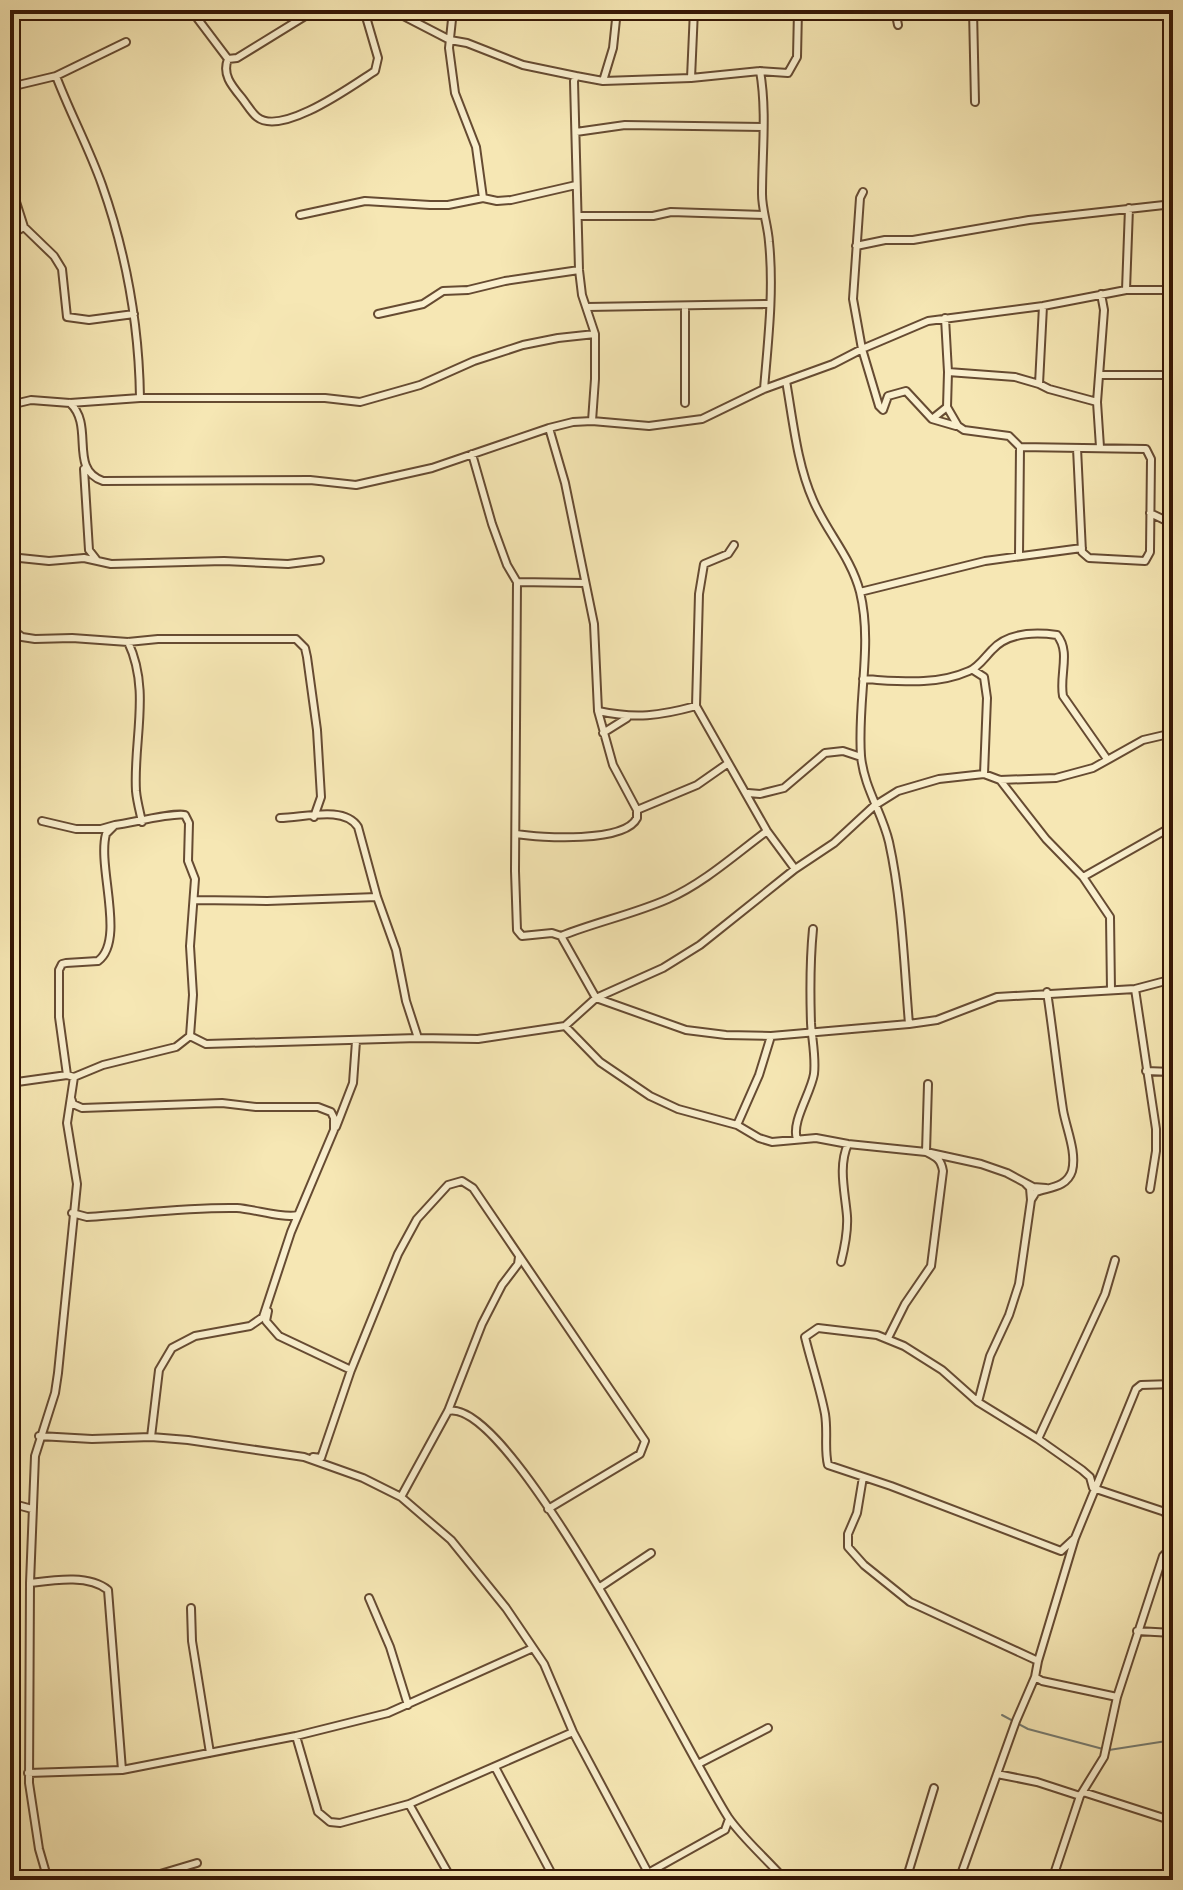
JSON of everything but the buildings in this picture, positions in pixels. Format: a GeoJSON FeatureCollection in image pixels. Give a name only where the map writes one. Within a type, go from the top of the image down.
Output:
{"type":"FeatureCollection","features":[{"type":"Feature","properties":{"kind":"street"},"geometry":{"type":"LineString","coordinates":[[191,10],[228,59]]}},
{"type":"Feature","properties":{"kind":"street"},"geometry":{"type":"LineString","coordinates":[[315,10],[244,54],[228,59],[224,68],[228,79],[257,117],[279,121],[299,115],[337,96],[375,71],[378,58],[364,10]]}},
{"type":"Feature","properties":{"kind":"street"},"geometry":{"type":"LineString","coordinates":[[392,10],[450,40],[476,46],[523,65],[603,81],[691,78],[760,71],[788,73],[796,61],[798,10]]}},
{"type":"Feature","properties":{"kind":"street"},"geometry":{"type":"LineString","coordinates":[[453,10],[450,61],[455,93],[476,147],[483,198]]}},
{"type":"Feature","properties":{"kind":"street"},"geometry":{"type":"LineString","coordinates":[[603,81],[613,48],[617,10]]}},
{"type":"Feature","properties":{"kind":"street"},"geometry":{"type":"LineString","coordinates":[[691,78],[694,10]]}},
{"type":"Feature","properties":{"kind":"street"},"geometry":{"type":"LineString","coordinates":[[895,10],[898,25]]}},
{"type":"Feature","properties":{"kind":"street"},"geometry":{"type":"LineString","coordinates":[[973,10],[975,102]]}},
{"type":"Feature","properties":{"kind":"street"},"geometry":{"type":"LineString","coordinates":[[10,87],[56,76],[126,42]]}},
{"type":"Feature","properties":{"kind":"street"},"geometry":{"type":"LineString","coordinates":[[760,71],[763,90],[764,215],[769,241],[770,331],[764,389]]}},
{"type":"Feature","properties":{"kind":"street"},"geometry":{"type":"LineString","coordinates":[[56,76],[101,183],[117,237],[134,314],[135,341],[140,357],[140,398]]}},
{"type":"Feature","properties":{"kind":"street"},"geometry":{"type":"LineString","coordinates":[[576,76],[579,270],[582,295],[595,334],[592,421]]}},
{"type":"Feature","properties":{"kind":"street"},"geometry":{"type":"LineString","coordinates":[[576,132],[625,125],[763,127]]}},
{"type":"Feature","properties":{"kind":"street"},"geometry":{"type":"LineString","coordinates":[[10,183],[24,227],[54,256],[62,269],[67,317],[89,320],[134,314]]}},
{"type":"Feature","properties":{"kind":"street"},"geometry":{"type":"LineString","coordinates":[[300,215],[365,201],[448,205],[483,198],[511,200],[576,185]]}},
{"type":"Feature","properties":{"kind":"street"},"geometry":{"type":"LineString","coordinates":[[863,192],[860,198],[853,299],[862,349],[879,406],[883,410],[888,396],[906,391],[932,419],[970,432],[1009,436],[1020,447],[1142,448],[1149,452],[1150,552],[1145,561],[1089,558],[1082,552],[1077,448]]}},
{"type":"Feature","properties":{"kind":"street"},"geometry":{"type":"LineString","coordinates":[[856,246],[885,240],[913,240],[1029,220],[1173,204]]}},
{"type":"Feature","properties":{"kind":"street"},"geometry":{"type":"LineString","coordinates":[[1126,290],[1129,208]]}},
{"type":"Feature","properties":{"kind":"street"},"geometry":{"type":"LineString","coordinates":[[579,216],[653,216],[671,212],[764,215]]}},
{"type":"Feature","properties":{"kind":"street"},"geometry":{"type":"LineString","coordinates":[[10,235],[24,227]]}},
{"type":"Feature","properties":{"kind":"street"},"geometry":{"type":"LineString","coordinates":[[378,314],[423,304],[443,291],[468,290],[579,270]]}},
{"type":"Feature","properties":{"kind":"street"},"geometry":{"type":"LineString","coordinates":[[84,460],[89,475],[103,481],[310,480],[356,485],[432,468],[549,428],[592,421],[649,426],[702,419],[764,389],[833,364],[928,321],[1043,306],[1126,290],[1173,290]]}},
{"type":"Feature","properties":{"kind":"street"},"geometry":{"type":"LineString","coordinates":[[1100,447],[1097,402],[1104,310],[1101,294]]}},
{"type":"Feature","properties":{"kind":"street"},"geometry":{"type":"LineString","coordinates":[[587,307],[769,304]]}},
{"type":"Feature","properties":{"kind":"street"},"geometry":{"type":"LineString","coordinates":[[1039,384],[1043,306]]}},
{"type":"Feature","properties":{"kind":"street"},"geometry":{"type":"LineString","coordinates":[[685,307],[685,403]]}},
{"type":"Feature","properties":{"kind":"street"},"geometry":{"type":"LineString","coordinates":[[945,318],[947,407],[958,426]]}},
{"type":"Feature","properties":{"kind":"street"},"geometry":{"type":"LineString","coordinates":[[10,405],[31,400],[70,403],[140,398],[325,398],[360,402],[420,385],[474,361],[523,345],[595,334]]}},
{"type":"Feature","properties":{"kind":"street"},"geometry":{"type":"LineString","coordinates":[[948,372],[1015,377],[1097,402]]}},
{"type":"Feature","properties":{"kind":"street"},"geometry":{"type":"LineString","coordinates":[[1099,375],[1173,375]]}},
{"type":"Feature","properties":{"kind":"street"},"geometry":{"type":"LineString","coordinates":[[786,381],[813,501],[838,541],[860,592],[865,641],[861,757],[874,806],[889,842],[909,1024]]}},
{"type":"Feature","properties":{"kind":"street"},"geometry":{"type":"LineString","coordinates":[[70,403],[82,421],[89,550],[96,559]]}},
{"type":"Feature","properties":{"kind":"street"},"geometry":{"type":"LineString","coordinates":[[932,419],[947,407]]}},
{"type":"Feature","properties":{"kind":"street"},"geometry":{"type":"LineString","coordinates":[[516,834],[552,838],[594,837],[635,824],[637,810],[613,765],[603,733],[598,711],[594,624],[565,483],[549,428]]}},
{"type":"Feature","properties":{"kind":"street"},"geometry":{"type":"LineString","coordinates":[[1019,555],[1020,447]]}},
{"type":"Feature","properties":{"kind":"street"},"geometry":{"type":"LineString","coordinates":[[472,454],[492,524],[507,565],[517,582],[517,930],[522,936],[552,933],[561,936],[671,898],[767,831]]}},
{"type":"Feature","properties":{"kind":"street"},"geometry":{"type":"LineString","coordinates":[[1150,513],[1173,524]]}},
{"type":"Feature","properties":{"kind":"street"},"geometry":{"type":"LineString","coordinates":[[734,545],[728,554],[704,564],[699,594],[696,706],[767,831],[795,869]]}},
{"type":"Feature","properties":{"kind":"street"},"geometry":{"type":"LineString","coordinates":[[860,592],[985,561],[1082,548]]}},
{"type":"Feature","properties":{"kind":"street"},"geometry":{"type":"LineString","coordinates":[[10,557],[49,561],[96,559],[111,564],[224,561],[288,564],[320,560]]}},
{"type":"Feature","properties":{"kind":"street"},"geometry":{"type":"LineString","coordinates":[[517,582],[585,583]]}},
{"type":"Feature","properties":{"kind":"street"},"geometry":{"type":"LineString","coordinates":[[10,628],[22,637],[35,639],[128,642],[158,639],[296,639],[305,648],[317,730],[321,797],[314,817]]}},
{"type":"Feature","properties":{"kind":"street"},"geometry":{"type":"LineString","coordinates":[[863,679],[933,681],[973,670],[997,644],[1008,638],[1023,634],[1057,635],[1063,642],[1064,652],[1063,696],[1107,759]]}},
{"type":"Feature","properties":{"kind":"street"},"geometry":{"type":"LineString","coordinates":[[128,642],[138,667],[141,692],[136,792],[142,822]]}},
{"type":"Feature","properties":{"kind":"street"},"geometry":{"type":"LineString","coordinates":[[973,670],[984,677],[987,698],[984,774]]}},
{"type":"Feature","properties":{"kind":"street"},"geometry":{"type":"LineString","coordinates":[[598,711],[629,718],[696,706]]}},
{"type":"Feature","properties":{"kind":"street"},"geometry":{"type":"LineString","coordinates":[[603,733],[629,718]]}},
{"type":"Feature","properties":{"kind":"street"},"geometry":{"type":"LineString","coordinates":[[190,1036],[206,1044],[273,1040],[478,1039],[565,1026],[596,998],[663,968],[700,945],[795,869],[834,843],[874,806],[898,791],[921,784],[984,774],[1000,780],[1056,778],[1093,768],[1143,740],[1173,733]]}},
{"type":"Feature","properties":{"kind":"street"},"geometry":{"type":"LineString","coordinates":[[748,793],[760,794],[784,788],[825,753],[843,751],[861,757]]}},
{"type":"Feature","properties":{"kind":"street"},"geometry":{"type":"LineString","coordinates":[[637,810],[697,785],[727,764]]}},
{"type":"Feature","properties":{"kind":"street"},"geometry":{"type":"LineString","coordinates":[[1000,780],[1046,839],[1083,877],[1110,917],[1111,990]]}},
{"type":"Feature","properties":{"kind":"street"},"geometry":{"type":"LineString","coordinates":[[10,1083],[70,1076],[176,1047],[190,1036],[193,995],[190,946],[195,879],[188,861],[189,823],[185,815],[178,812],[101,829],[76,829],[42,821]]}},
{"type":"Feature","properties":{"kind":"street"},"geometry":{"type":"LineString","coordinates":[[280,818],[338,814],[354,820],[396,950],[406,1001],[418,1038]]}},
{"type":"Feature","properties":{"kind":"street"},"geometry":{"type":"LineString","coordinates":[[48,1880],[30,1803],[28,1773],[30,1583],[35,1456],[55,1393],[77,1184],[67,1123],[70,1076],[59,1017],[59,970],[66,963],[98,961],[107,951],[109,911],[105,885],[105,840],[115,825]]}},
{"type":"Feature","properties":{"kind":"street"},"geometry":{"type":"LineString","coordinates":[[1083,877],[1173,826]]}},
{"type":"Feature","properties":{"kind":"street"},"geometry":{"type":"LineString","coordinates":[[194,900],[377,897]]}},
{"type":"Feature","properties":{"kind":"street"},"geometry":{"type":"LineString","coordinates":[[797,1139],[794,1133],[796,1124],[814,1073],[810,990],[813,929]]}},
{"type":"Feature","properties":{"kind":"street"},"geometry":{"type":"LineString","coordinates":[[561,936],[596,998],[686,1030],[726,1035],[812,1034],[909,1024],[937,1020],[997,997],[1135,989],[1173,979]]}},
{"type":"Feature","properties":{"kind":"street"},"geometry":{"type":"LineString","coordinates":[[1135,989],[1156,1129],[1150,1189]]}},
{"type":"Feature","properties":{"kind":"street"},"geometry":{"type":"LineString","coordinates":[[1031,1200],[1036,1192],[1067,1180],[1072,1170],[1073,1156],[1061,1098],[1047,992]]}},
{"type":"Feature","properties":{"kind":"street"},"geometry":{"type":"LineString","coordinates":[[565,1026],[600,1062],[650,1096],[678,1109],[737,1125],[772,1142],[816,1138],[926,1152],[981,1164],[1046,1188]]}},
{"type":"Feature","properties":{"kind":"street"},"geometry":{"type":"LineString","coordinates":[[737,1125],[759,1075],[771,1036]]}},
{"type":"Feature","properties":{"kind":"street"},"geometry":{"type":"LineString","coordinates":[[351,1370],[279,1336],[266,1321],[291,1232],[353,1083],[356,1041]]}},
{"type":"Feature","properties":{"kind":"street"},"geometry":{"type":"LineString","coordinates":[[1146,1071],[1173,1072]]}},
{"type":"Feature","properties":{"kind":"street"},"geometry":{"type":"LineString","coordinates":[[926,1152],[928,1084]]}},
{"type":"Feature","properties":{"kind":"street"},"geometry":{"type":"LineString","coordinates":[[71,1098],[73,1104],[82,1108],[222,1103],[256,1107],[318,1107],[331,1112],[334,1130]]}},
{"type":"Feature","properties":{"kind":"street"},"geometry":{"type":"LineString","coordinates":[[841,1262],[846,1245],[847,1218],[841,1159],[848,1144]]}},
{"type":"Feature","properties":{"kind":"street"},"geometry":{"type":"LineString","coordinates":[[888,1338],[905,1304],[931,1266],[943,1171],[937,1157],[926,1152]]}},
{"type":"Feature","properties":{"kind":"street"},"geometry":{"type":"LineString","coordinates":[[321,1458],[351,1370],[398,1254],[417,1219],[448,1185],[462,1181],[468,1184],[645,1441],[640,1454],[548,1509]]}},
{"type":"Feature","properties":{"kind":"street"},"geometry":{"type":"LineString","coordinates":[[978,1402],[990,1356],[1019,1284],[1031,1200],[1030,1188],[1025,1182]]}},
{"type":"Feature","properties":{"kind":"street"},"geometry":{"type":"LineString","coordinates":[[72,1213],[87,1217],[233,1208],[298,1215]]}},
{"type":"Feature","properties":{"kind":"street"},"geometry":{"type":"LineString","coordinates":[[285,1216],[291,1232]]}},
{"type":"Feature","properties":{"kind":"street"},"geometry":{"type":"LineString","coordinates":[[401,1497],[448,1411],[482,1324],[502,1285],[518,1264],[518,1256]]}},
{"type":"Feature","properties":{"kind":"street"},"geometry":{"type":"LineString","coordinates":[[1038,1439],[1105,1294],[1115,1260]]}},
{"type":"Feature","properties":{"kind":"street"},"geometry":{"type":"LineString","coordinates":[[151,1437],[159,1370],[172,1348],[180,1341],[195,1336],[259,1322],[269,1304]]}},
{"type":"Feature","properties":{"kind":"street"},"geometry":{"type":"LineString","coordinates":[[1075,1538],[1061,1551],[828,1465],[824,1411],[805,1337],[818,1328],[888,1338],[912,1350],[942,1370],[978,1402],[1038,1439],[1090,1477],[1093,1488]]}},
{"type":"Feature","properties":{"kind":"street"},"geometry":{"type":"LineString","coordinates":[[959,1880],[1015,1723],[1035,1677],[1075,1538],[1093,1488],[1136,1389],[1141,1385],[1173,1384]]}},
{"type":"Feature","properties":{"kind":"street"},"geometry":{"type":"LineString","coordinates":[[448,1411],[462,1410],[479,1422],[508,1452],[600,1587],[728,1817],[785,1880]]}},
{"type":"Feature","properties":{"kind":"street"},"geometry":{"type":"LineString","coordinates":[[39,1436],[188,1440],[321,1458],[323,1462],[330,1462],[330,1466]]}},
{"type":"Feature","properties":{"kind":"street"},"geometry":{"type":"LineString","coordinates":[[304,1457],[363,1478],[401,1497],[451,1540],[506,1608],[544,1664],[573,1732],[650,1876],[725,1830],[739,1831]]}},
{"type":"Feature","properties":{"kind":"street"},"geometry":{"type":"LineString","coordinates":[[863,1477],[857,1513],[848,1534],[848,1547],[864,1565],[910,1602],[1038,1661]]}},
{"type":"Feature","properties":{"kind":"street"},"geometry":{"type":"LineString","coordinates":[[1052,1880],[1082,1794],[1104,1757],[1117,1697],[1137,1631],[1163,1556],[1172,1548],[1169,1512],[1093,1488]]}},
{"type":"Feature","properties":{"kind":"street"},"geometry":{"type":"LineString","coordinates":[[10,1503],[32,1509]]}},
{"type":"Feature","properties":{"kind":"street"},"geometry":{"type":"LineString","coordinates":[[600,1587],[651,1553]]}},
{"type":"Feature","properties":{"kind":"street"},"geometry":{"type":"LineString","coordinates":[[30,1583],[91,1581],[108,1590],[122,1770]]}},
{"type":"Feature","properties":{"kind":"street"},"geometry":{"type":"LineString","coordinates":[[369,1598],[390,1647],[408,1705]]}},
{"type":"Feature","properties":{"kind":"street"},"geometry":{"type":"LineString","coordinates":[[191,1608],[192,1641],[210,1753]]}},
{"type":"Feature","properties":{"kind":"street"},"geometry":{"type":"LineString","coordinates":[[1137,1631],[1173,1633]]}},
{"type":"Feature","properties":{"kind":"street"},"geometry":{"type":"LineString","coordinates":[[28,1773],[122,1770],[296,1736],[388,1713],[533,1648]]}},
{"type":"Feature","properties":{"kind":"street"},"geometry":{"type":"LineString","coordinates":[[1035,1677],[1117,1697]]}},
{"type":"Feature","properties":{"kind":"street"},"geometry":{"type":"LineString","coordinates":[[698,1764],[768,1728]]}},
{"type":"Feature","properties":{"kind":"street"},"geometry":{"type":"LineString","coordinates":[[296,1736],[318,1812],[323,1818],[340,1823],[409,1804],[573,1732]]}},
{"type":"Feature","properties":{"kind":"street"},"geometry":{"type":"LineString","coordinates":[[495,1767],[555,1880]]}},
{"type":"Feature","properties":{"kind":"street"},"geometry":{"type":"LineString","coordinates":[[997,1774],[1082,1794],[1173,1821]]}},
{"type":"Feature","properties":{"kind":"street"},"geometry":{"type":"LineString","coordinates":[[906,1880],[934,1788]]}},
{"type":"Feature","properties":{"kind":"street"},"geometry":{"type":"LineString","coordinates":[[409,1804],[452,1880]]}},
{"type":"Feature","properties":{"kind":"street"},"geometry":{"type":"LineString","coordinates":[[725,1830],[728,1817]]}},
{"type":"Feature","properties":{"kind":"street"},"geometry":{"type":"LineString","coordinates":[[140,1880],[197,1863]]}},
{"type":"Feature","properties":{"kind":"street"},"geometry":{"type":"LineString","coordinates":[[852,1880],[876,1874],[893,1880]]}},
{"type":"Feature","properties":{"kind":"waterway"},"geometry":{"type":"LineString","coordinates":[[10,821],[14,817]]}},
{"type":"Feature","properties":{"kind":"waterway"},"geometry":{"type":"LineString","coordinates":[[1002,1715],[1028,1729],[1103,1749]]}},
{"type":"Feature","properties":{"kind":"waterway"},"geometry":{"type":"LineString","coordinates":[[1109,1750],[1173,1740]]}}]}
